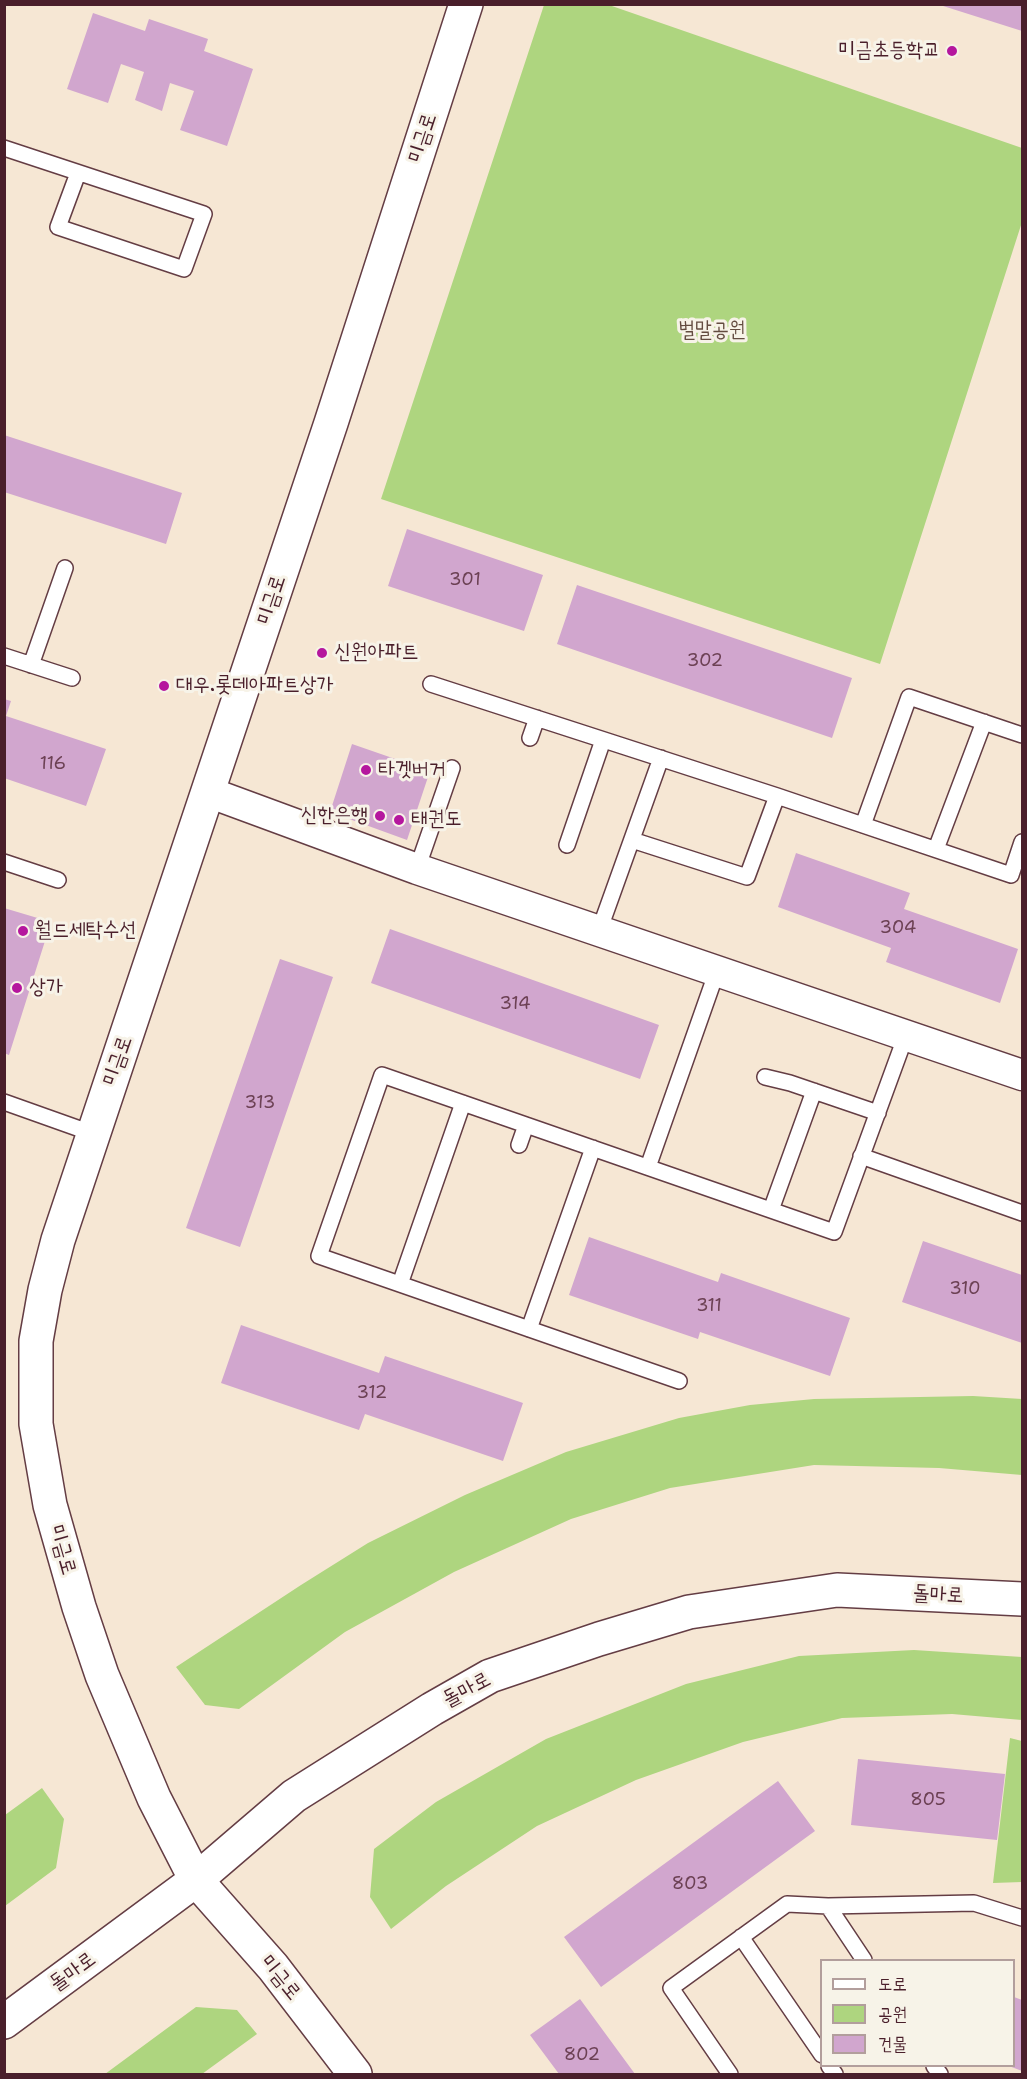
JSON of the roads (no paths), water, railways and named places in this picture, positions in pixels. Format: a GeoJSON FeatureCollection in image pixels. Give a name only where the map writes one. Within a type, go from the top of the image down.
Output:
{"type":"FeatureCollection","features":[{"type":"Feature","properties":{"kind":"main road","name":"미금로"},"geometry":{"type":"LineString","coordinates":[[355,2074],[273,1967],[196,1880],[154,1798],[102,1676],[79,1607],[50,1505],[36,1425],[36,1341],[45,1290],[58,1240],[331,423],[466,4]]}},
{"type":"Feature","properties":{"kind":"main road","name":"돌마로"},"geometry":{"type":"LineString","coordinates":[[4,2022],[196,1880],[294,1796],[432,1709],[490,1676],[599,1639],[689,1612],[837,1590],[1023,1599]]}},
{"type":"Feature","properties":{"kind":"street"},"geometry":{"type":"LineString","coordinates":[[208,792],[417,869],[1023,1075]]}},
{"type":"Feature","properties":{"kind":"lane"},"geometry":{"type":"LineString","coordinates":[[4,148],[204,214],[184,269],[58,226],[78,173]]}},
{"type":"Feature","properties":{"kind":"lane"},"geometry":{"type":"LineString","coordinates":[[31,665],[65,568]]}},
{"type":"Feature","properties":{"kind":"lane"},"geometry":{"type":"LineString","coordinates":[[4,656],[72,678]]}},
{"type":"Feature","properties":{"kind":"lane"},"geometry":{"type":"LineString","coordinates":[[432,684],[1011,875],[1023,842]]}},
{"type":"Feature","properties":{"kind":"lane"},"geometry":{"type":"LineString","coordinates":[[863,825],[909,697],[1023,735]]}},
{"type":"Feature","properties":{"kind":"lane"},"geometry":{"type":"LineString","coordinates":[[530,738],[537,718]]}},
{"type":"Feature","properties":{"kind":"lane"},"geometry":{"type":"LineString","coordinates":[[936,849],[984,722]]}},
{"type":"Feature","properties":{"kind":"lane"},"geometry":{"type":"LineString","coordinates":[[567,845],[603,740]]}},
{"type":"Feature","properties":{"kind":"lane"},"geometry":{"type":"LineString","coordinates":[[599,931],[661,758]]}},
{"type":"Feature","properties":{"kind":"lane"},"geometry":{"type":"LineString","coordinates":[[417,869],[452,768]]}},
{"type":"Feature","properties":{"kind":"lane"},"geometry":{"type":"LineString","coordinates":[[632,840],[747,877],[777,796]]}},
{"type":"Feature","properties":{"kind":"lane"},"geometry":{"type":"LineString","coordinates":[[4,862],[58,880]]}},
{"type":"Feature","properties":{"kind":"lane"},"geometry":{"type":"LineString","coordinates":[[648,1167],[717,971]]}},
{"type":"Feature","properties":{"kind":"lane"},"geometry":{"type":"LineString","coordinates":[[679,1381],[319,1256],[381,1075],[834,1232],[906,1035]]}},
{"type":"Feature","properties":{"kind":"lane"},"geometry":{"type":"LineString","coordinates":[[765,1077],[878,1113]]}},
{"type":"Feature","properties":{"kind":"lane"},"geometry":{"type":"LineString","coordinates":[[771,1210],[814,1091]]}},
{"type":"Feature","properties":{"kind":"lane"},"geometry":{"type":"LineString","coordinates":[[4,1102],[94,1134]]}},
{"type":"Feature","properties":{"kind":"lane"},"geometry":{"type":"LineString","coordinates":[[400,1284],[463,1103]]}},
{"type":"Feature","properties":{"kind":"lane"},"geometry":{"type":"LineString","coordinates":[[519,1145],[526,1125]]}},
{"type":"Feature","properties":{"kind":"lane"},"geometry":{"type":"LineString","coordinates":[[529,1329],[592,1148]]}},
{"type":"Feature","properties":{"kind":"lane"},"geometry":{"type":"LineString","coordinates":[[861,1156],[1023,1213]]}},
{"type":"Feature","properties":{"kind":"lane"},"geometry":{"type":"LineString","coordinates":[[730,2074],[671,1988],[787,1904],[828,1906],[974,1903],[1023,1918]]}},
{"type":"Feature","properties":{"kind":"lane"},"geometry":{"type":"LineString","coordinates":[[828,1906],[863,1959]]}},
{"type":"Feature","properties":{"kind":"lane"},"geometry":{"type":"LineString","coordinates":[[741,1937],[820,2052]]}},
{"type":"Feature","properties":{"kind":"place","name":"미금초등학교"},"geometry":{"type":"Point","coordinates":[952,51]}},
{"type":"Feature","properties":{"kind":"place","name":"신원아파트"},"geometry":{"type":"Point","coordinates":[322,653]}},
{"type":"Feature","properties":{"kind":"place","name":"대우.롯데아파트상가"},"geometry":{"type":"Point","coordinates":[164,686]}},
{"type":"Feature","properties":{"kind":"place","name":"타겟버거"},"geometry":{"type":"Point","coordinates":[366,770]}},
{"type":"Feature","properties":{"kind":"place","name":"신한은행"},"geometry":{"type":"Point","coordinates":[380,816]}},
{"type":"Feature","properties":{"kind":"place","name":"태권도"},"geometry":{"type":"Point","coordinates":[399,820]}},
{"type":"Feature","properties":{"kind":"place","name":"월드세탁수선"},"geometry":{"type":"Point","coordinates":[23,931]}},
{"type":"Feature","properties":{"kind":"place","name":"상가"},"geometry":{"type":"Point","coordinates":[17,988]}},
{"type":"Feature","properties":{"kind":"park label","name":"벌말공원"},"geometry":{"type":"Point","coordinates":[712,331]}}]}
